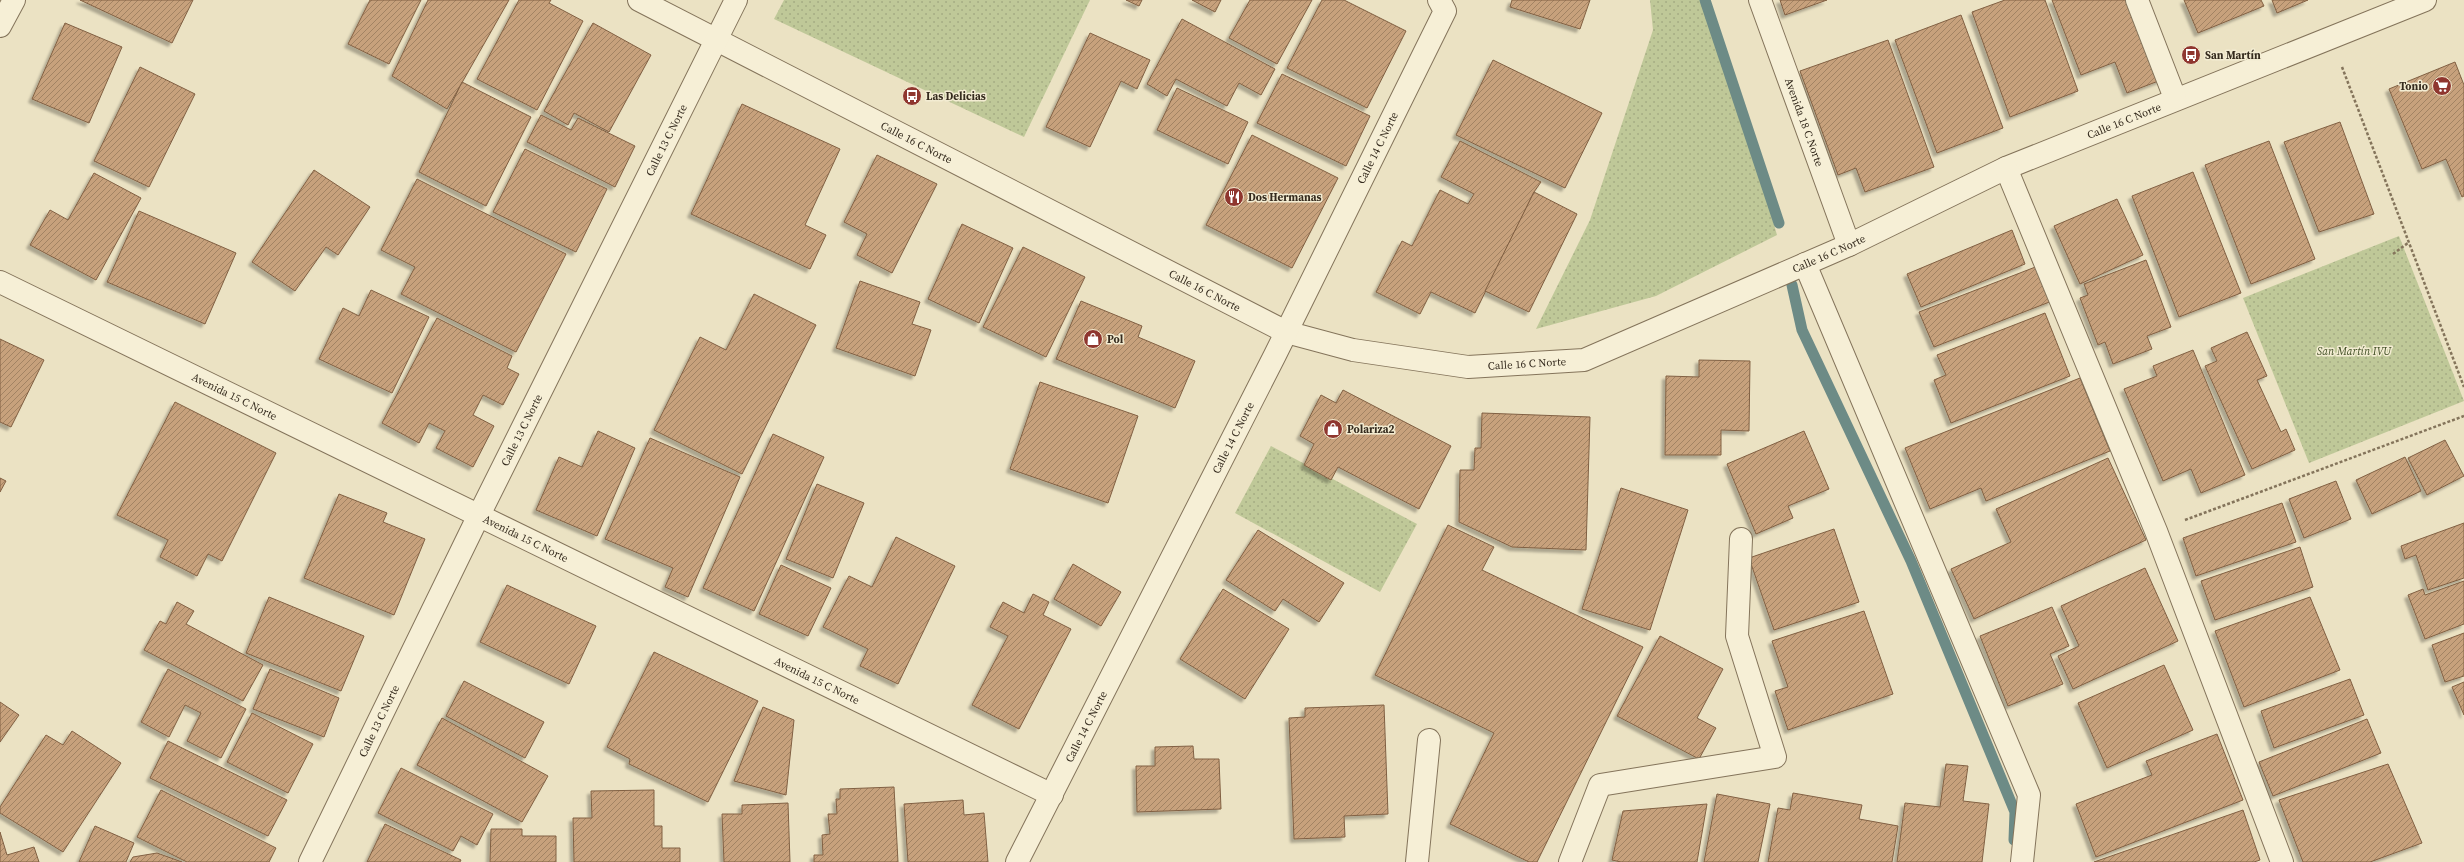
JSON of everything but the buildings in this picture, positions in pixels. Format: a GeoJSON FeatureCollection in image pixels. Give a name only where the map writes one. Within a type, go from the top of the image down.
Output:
{"type":"FeatureCollection","features":[{"type":"Feature","properties":{"kind":"street"},"geometry":{"type":"LineString","coordinates":[[0,26],[14,0]]}},
{"type":"Feature","properties":{"kind":"street","name":"Calle 16 C Norte"},"geometry":{"type":"LineString","coordinates":[[639,0],[1286,332],[1353,350],[1468,367],[1584,360],[1849,245],[2006,168],[2175,98],[2425,0]]}},
{"type":"Feature","properties":{"kind":"street","name":"Calle 13 C Norte"},"geometry":{"type":"LineString","coordinates":[[310,862],[479,515],[736,0]]}},
{"type":"Feature","properties":{"kind":"street","name":"Avenida 18 C Norte"},"geometry":{"type":"LineString","coordinates":[[1760,0],[1849,245]]}},
{"type":"Feature","properties":{"kind":"street"},"geometry":{"type":"LineString","coordinates":[[2137,0],[2175,98]]}},
{"type":"Feature","properties":{"kind":"street","name":"Calle 14 C Norte"},"geometry":{"type":"LineString","coordinates":[[1017,862],[1286,332],[1442,6]]}},
{"type":"Feature","properties":{"kind":"street"},"geometry":{"type":"LineString","coordinates":[[2006,168],[2156,531],[2282,862]]}},
{"type":"Feature","properties":{"kind":"street"},"geometry":{"type":"LineString","coordinates":[[1805,264],[2029,795],[2022,862]]}},
{"type":"Feature","properties":{"kind":"street","name":"Avenida 15 C Norte"},"geometry":{"type":"LineString","coordinates":[[0,282],[1052,795]]}},
{"type":"Feature","properties":{"kind":"street"},"geometry":{"type":"LineString","coordinates":[[1570,862],[1600,785],[1775,757],[1737,636],[1741,539]]}},
{"type":"Feature","properties":{"kind":"street"},"geometry":{"type":"LineString","coordinates":[[1417,862],[1430,740]]}},
{"type":"Feature","properties":{"kind":"path"},"geometry":{"type":"LineString","coordinates":[[2330,36],[2464,387]]}},
{"type":"Feature","properties":{"kind":"path"},"geometry":{"type":"LineString","coordinates":[[2393,254],[2408,243]]}},
{"type":"Feature","properties":{"kind":"path"},"geometry":{"type":"LineString","coordinates":[[2156,531],[2464,416]]}},
{"type":"Feature","properties":{"kind":"green space"},"geometry":{"type":"Polygon","coordinates":[[[784,0],[1090,0],[1024,137],[774,19],[784,0]]]}},
{"type":"Feature","properties":{"kind":"green space"},"geometry":{"type":"Polygon","coordinates":[[[1650,0],[1709,0],[1777,235],[1656,296],[1536,329],[1590,220],[1653,30],[1650,0]]]}},
{"type":"Feature","properties":{"kind":"green space","name":"San Martín IVU"},"geometry":{"type":"Polygon","coordinates":[[[2399,236],[2464,401],[2309,463],[2243,298],[2399,236]]]}},
{"type":"Feature","properties":{"kind":"green space"},"geometry":{"type":"Polygon","coordinates":[[[1271,446],[1417,524],[1380,592],[1235,513],[1271,446]]]}},
{"type":"Feature","properties":{"kind":"waterway"},"geometry":{"type":"LineString","coordinates":[[1705,0],[1779,223]]}},
{"type":"Feature","properties":{"kind":"waterway"},"geometry":{"type":"LineString","coordinates":[[1792,285],[1802,330],[1911,561],[2015,812],[2014,840]]}},
{"type":"Feature","properties":{"kind":"place","name":"San Martín"},"geometry":{"type":"Point","coordinates":[2191,55]}},
{"type":"Feature","properties":{"kind":"place","name":"Tonio"},"geometry":{"type":"Point","coordinates":[2442,86]}},
{"type":"Feature","properties":{"kind":"place","name":"Las Delicias"},"geometry":{"type":"Point","coordinates":[912,96]}},
{"type":"Feature","properties":{"kind":"place","name":"Dos Hermanas"},"geometry":{"type":"Point","coordinates":[1234,197]}},
{"type":"Feature","properties":{"kind":"place","name":"Pol"},"geometry":{"type":"Point","coordinates":[1093,339]}},
{"type":"Feature","properties":{"kind":"place","name":"Polariza2"},"geometry":{"type":"Point","coordinates":[1333,429]}}]}
